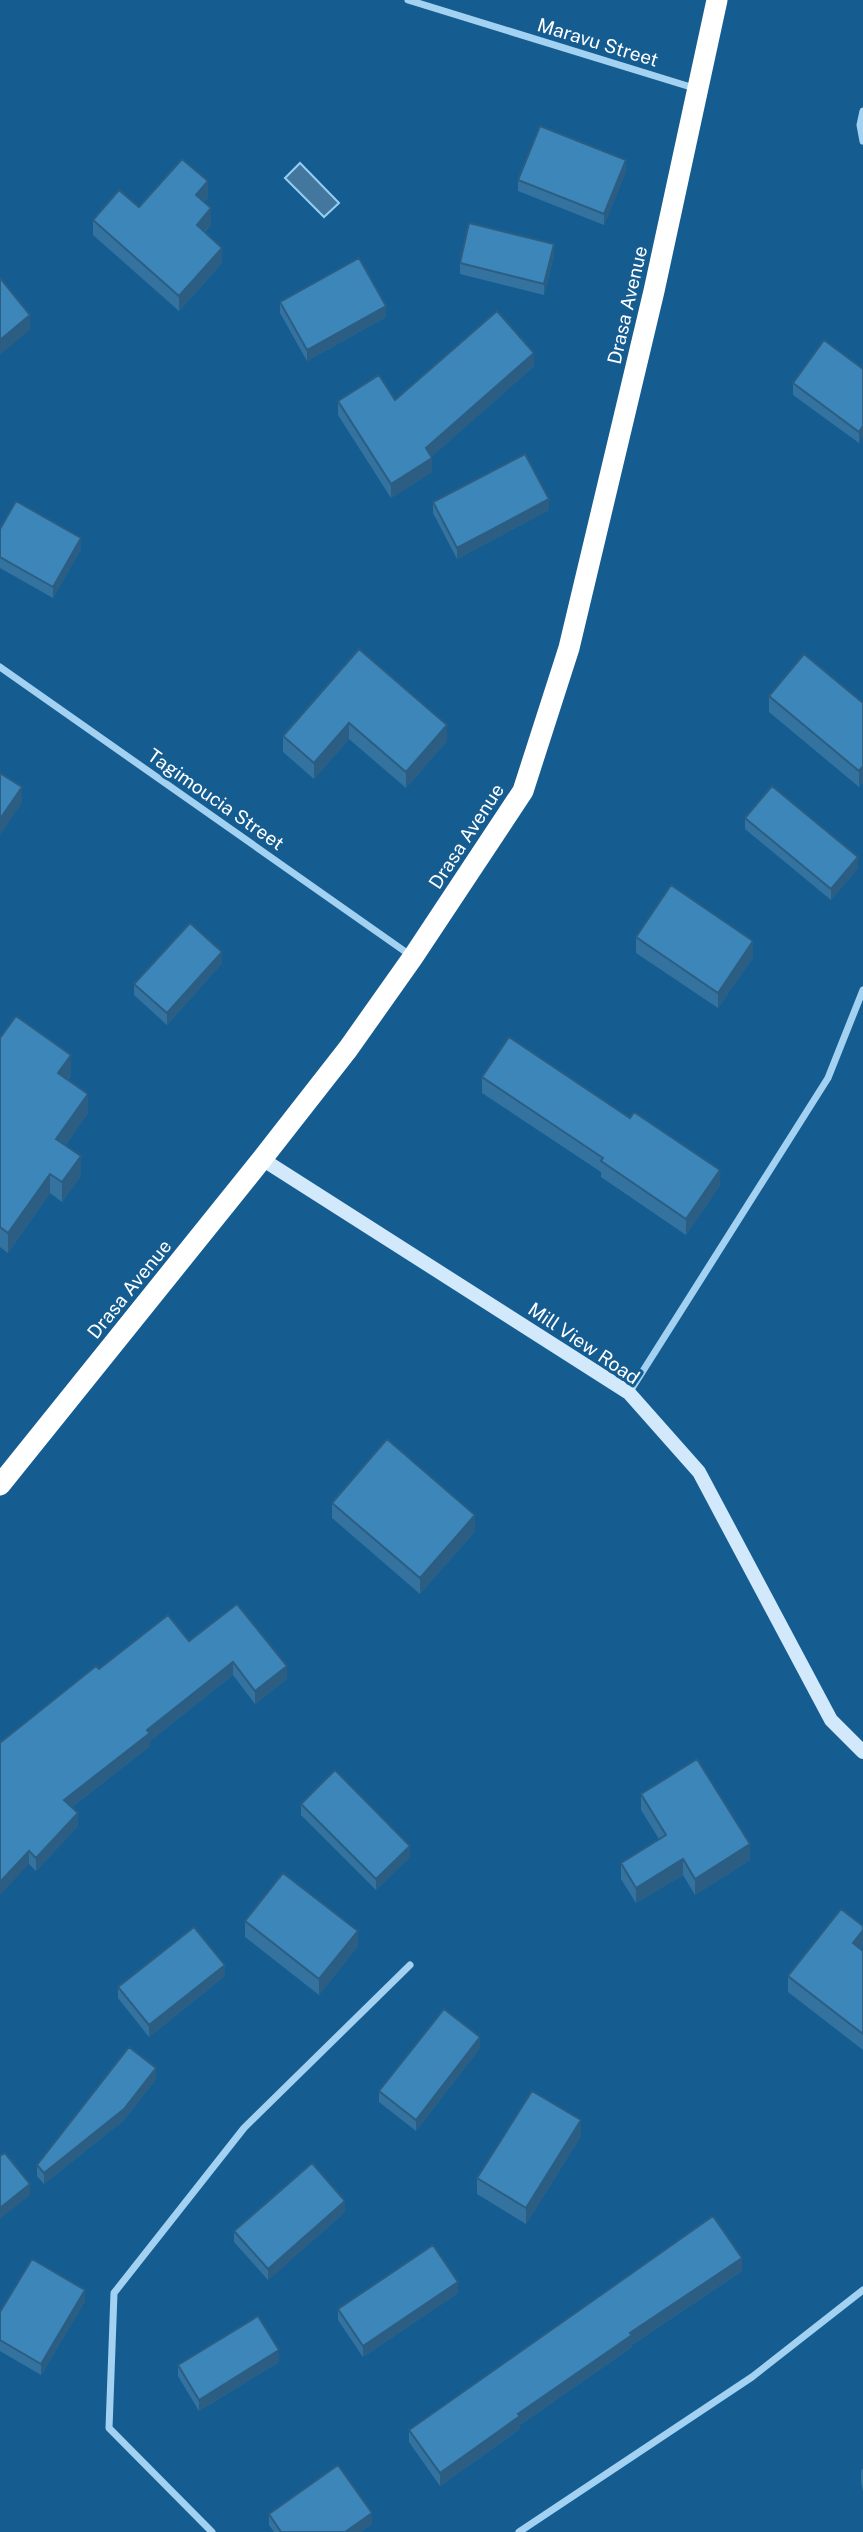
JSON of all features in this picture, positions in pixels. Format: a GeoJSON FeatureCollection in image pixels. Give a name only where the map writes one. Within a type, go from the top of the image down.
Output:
{"type":"FeatureCollection","features":[{"type":"Feature","properties":{"kind":"highway","name":"Drasa Avenue"},"geometry":{"type":"LineString","coordinates":[[0,1485],[348,1049],[413,957],[523,791],[569,648],[654,291],[717,0]]}},
{"type":"Feature","properties":{"kind":"street","name":"Maravu Street"},"geometry":{"type":"LineString","coordinates":[[408,0],[698,89]]}},
{"type":"Feature","properties":{"kind":"street"},"geometry":{"type":"LineString","coordinates":[[863,111],[860,125],[863,141]]}},
{"type":"Feature","properties":{"kind":"street","name":"Tagimoucia Street"},"geometry":{"type":"LineString","coordinates":[[0,667],[413,957]]}},
{"type":"Feature","properties":{"kind":"street"},"geometry":{"type":"LineString","coordinates":[[629,1393],[828,1077],[863,990]]}},
{"type":"Feature","properties":{"kind":"street","name":"Mill View Road"},"geometry":{"type":"LineString","coordinates":[[262,1159],[629,1393],[699,1472],[831,1720],[863,1752]]}},
{"type":"Feature","properties":{"kind":"street"},"geometry":{"type":"LineString","coordinates":[[212,2532],[109,2428],[114,2293],[244,2128],[410,1965]]}},
{"type":"Feature","properties":{"kind":"street"},"geometry":{"type":"LineString","coordinates":[[519,2532],[752,2377],[863,2290]]}},
{"type":"Feature","properties":{"kind":"water"},"geometry":{"type":"Polygon","coordinates":[[[300,163],[339,203],[324,217],[285,178],[300,163]]]}},
{"type":"Feature","properties":{"kind":"building"},"geometry":{"type":"Polygon","coordinates":[[[540,126],[626,160],[604,214],[518,180],[540,126]]]}},
{"type":"Feature","properties":{"kind":"building"},"geometry":{"type":"Polygon","coordinates":[[[182,159],[208,181],[196,195],[211,208],[197,225],[222,248],[179,296],[93,220],[119,190],[139,207],[182,159]]]}},
{"type":"Feature","properties":{"kind":"building"},"geometry":{"type":"Polygon","coordinates":[[[469,223],[554,244],[544,284],[460,263],[469,223]]]}},
{"type":"Feature","properties":{"kind":"building"},"geometry":{"type":"Polygon","coordinates":[[[359,258],[386,306],[307,350],[280,302],[359,258]]]}},
{"type":"Feature","properties":{"kind":"building"},"geometry":{"type":"Polygon","coordinates":[[[0,278],[30,315],[0,340],[0,278]]]}},
{"type":"Feature","properties":{"kind":"building"},"geometry":{"type":"Polygon","coordinates":[[[497,311],[534,353],[426,448],[432,458],[391,484],[338,401],[379,375],[395,400],[497,311]]]}},
{"type":"Feature","properties":{"kind":"building"},"geometry":{"type":"Polygon","coordinates":[[[824,340],[863,369],[863,426],[859,432],[793,383],[824,340]]]}},
{"type":"Feature","properties":{"kind":"building"},"geometry":{"type":"Polygon","coordinates":[[[525,454],[549,499],[457,548],[433,502],[525,454]]]}},
{"type":"Feature","properties":{"kind":"building"},"geometry":{"type":"Polygon","coordinates":[[[16,501],[81,538],[53,587],[0,557],[0,529],[16,501]]]}},
{"type":"Feature","properties":{"kind":"building"},"geometry":{"type":"Polygon","coordinates":[[[359,649],[447,725],[406,772],[349,723],[314,763],[283,736],[359,649]]]}},
{"type":"Feature","properties":{"kind":"building"},"geometry":{"type":"Polygon","coordinates":[[[804,654],[863,703],[863,766],[859,771],[769,696],[804,654]]]}},
{"type":"Feature","properties":{"kind":"building"},"geometry":{"type":"Polygon","coordinates":[[[0,773],[22,787],[0,819],[0,773]]]}},
{"type":"Feature","properties":{"kind":"building"},"geometry":{"type":"Polygon","coordinates":[[[772,786],[858,857],[831,889],[745,818],[772,786]]]}},
{"type":"Feature","properties":{"kind":"building"},"geometry":{"type":"Polygon","coordinates":[[[671,885],[753,941],[718,993],[636,937],[671,885]]]}},
{"type":"Feature","properties":{"kind":"building"},"geometry":{"type":"Polygon","coordinates":[[[190,923],[222,952],[167,1013],[134,984],[190,923]]]}},
{"type":"Feature","properties":{"kind":"building"},"geometry":{"type":"Polygon","coordinates":[[[16,1016],[71,1055],[58,1073],[88,1094],[56,1139],[81,1156],[62,1182],[50,1174],[8,1233],[0,1227],[0,1038],[16,1016]]]}},
{"type":"Feature","properties":{"kind":"building"},"geometry":{"type":"Polygon","coordinates":[[[509,1037],[630,1118],[634,1112],[720,1170],[686,1219],[601,1161],[603,1158],[482,1077],[509,1037]]]}},
{"type":"Feature","properties":{"kind":"building"},"geometry":{"type":"Polygon","coordinates":[[[387,1439],[475,1515],[420,1578],[332,1503],[387,1439]]]}},
{"type":"Feature","properties":{"kind":"building"},"geometry":{"type":"Polygon","coordinates":[[[237,1604],[287,1666],[255,1691],[233,1662],[147,1730],[150,1733],[64,1800],[78,1813],[36,1858],[29,1851],[0,1882],[0,1741],[96,1666],[99,1669],[168,1615],[189,1641],[237,1604]]]}},
{"type":"Feature","properties":{"kind":"building"},"geometry":{"type":"Polygon","coordinates":[[[697,1759],[750,1844],[695,1879],[683,1859],[636,1888],[621,1863],[666,1835],[641,1794],[697,1759]]]}},
{"type":"Feature","properties":{"kind":"building"},"geometry":{"type":"Polygon","coordinates":[[[335,1770],[410,1846],[376,1879],[301,1804],[335,1770]]]}},
{"type":"Feature","properties":{"kind":"building"},"geometry":{"type":"Polygon","coordinates":[[[283,1873],[358,1931],[319,1979],[245,1921],[283,1873]]]}},
{"type":"Feature","properties":{"kind":"building"},"geometry":{"type":"Polygon","coordinates":[[[841,1909],[863,1926],[853,1943],[863,1951],[863,2034],[788,1976],[841,1909]]]}},
{"type":"Feature","properties":{"kind":"building"},"geometry":{"type":"Polygon","coordinates":[[[194,1927],[225,1965],[149,2025],[118,1987],[194,1927]]]}},
{"type":"Feature","properties":{"kind":"building"},"geometry":{"type":"Polygon","coordinates":[[[444,2009],[480,2037],[416,2120],[379,2091],[444,2009]]]}},
{"type":"Feature","properties":{"kind":"building"},"geometry":{"type":"Polygon","coordinates":[[[129,2047],[156,2068],[124,2109],[44,2173],[37,2165],[129,2047]]]}},
{"type":"Feature","properties":{"kind":"building"},"geometry":{"type":"Polygon","coordinates":[[[532,2091],[581,2120],[526,2208],[477,2178],[532,2091]]]}},
{"type":"Feature","properties":{"kind":"building"},"geometry":{"type":"Polygon","coordinates":[[[5,2153],[30,2184],[0,2208],[0,2156],[5,2153]]]}},
{"type":"Feature","properties":{"kind":"building"},"geometry":{"type":"Polygon","coordinates":[[[312,2163],[345,2201],[268,2269],[234,2231],[312,2163]]]}},
{"type":"Feature","properties":{"kind":"building"},"geometry":{"type":"Polygon","coordinates":[[[713,2216],[742,2258],[630,2333],[632,2335],[518,2414],[520,2416],[440,2473],[409,2430],[713,2216]]]}},
{"type":"Feature","properties":{"kind":"building"},"geometry":{"type":"Polygon","coordinates":[[[433,2245],[458,2282],[363,2346],[338,2309],[433,2245]]]}},
{"type":"Feature","properties":{"kind":"building"},"geometry":{"type":"Polygon","coordinates":[[[32,2259],[85,2290],[41,2364],[0,2340],[0,2312],[32,2259]]]}},
{"type":"Feature","properties":{"kind":"building"},"geometry":{"type":"Polygon","coordinates":[[[258,2316],[279,2350],[199,2400],[178,2365],[258,2316]]]}},
{"type":"Feature","properties":{"kind":"building"},"geometry":{"type":"Polygon","coordinates":[[[338,2465],[372,2513],[345,2532],[281,2532],[269,2514],[338,2465]]]}}]}
